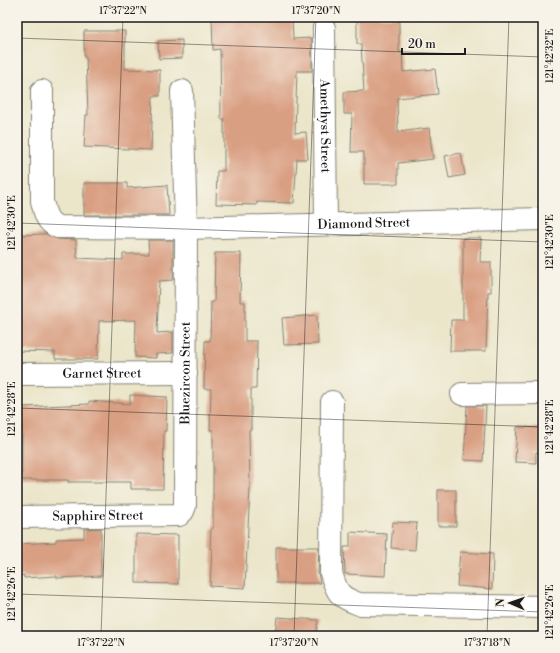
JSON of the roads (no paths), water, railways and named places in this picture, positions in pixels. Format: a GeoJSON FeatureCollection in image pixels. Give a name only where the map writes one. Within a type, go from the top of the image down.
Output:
{"type":"FeatureCollection","features":[{"type":"Feature","properties":{"kind":"street","name":"Amethyst Street"},"geometry":{"type":"LineString","coordinates":[[324,28],[326,224]]}},
{"type":"Feature","properties":{"kind":"street","name":"Diamond Street"},"geometry":{"type":"LineString","coordinates":[[42,91],[42,201],[50,224],[58,227],[186,228],[543,218]]}},
{"type":"Feature","properties":{"kind":"street","name":"Bluezircon Street"},"geometry":{"type":"LineString","coordinates":[[179,515],[185,506],[186,373],[186,228],[182,91]]}},
{"type":"Feature","properties":{"kind":"street","name":"Garnet Street"},"geometry":{"type":"LineString","coordinates":[[17,374],[186,373]]}},
{"type":"Feature","properties":{"kind":"street"},"geometry":{"type":"LineString","coordinates":[[462,394],[543,394]]}},
{"type":"Feature","properties":{"kind":"street"},"geometry":{"type":"LineString","coordinates":[[332,402],[331,573],[337,590],[345,599],[359,604],[543,607]]}},
{"type":"Feature","properties":{"kind":"street","name":"Sapphire Street"},"geometry":{"type":"LineString","coordinates":[[17,517],[179,515]]}}]}
